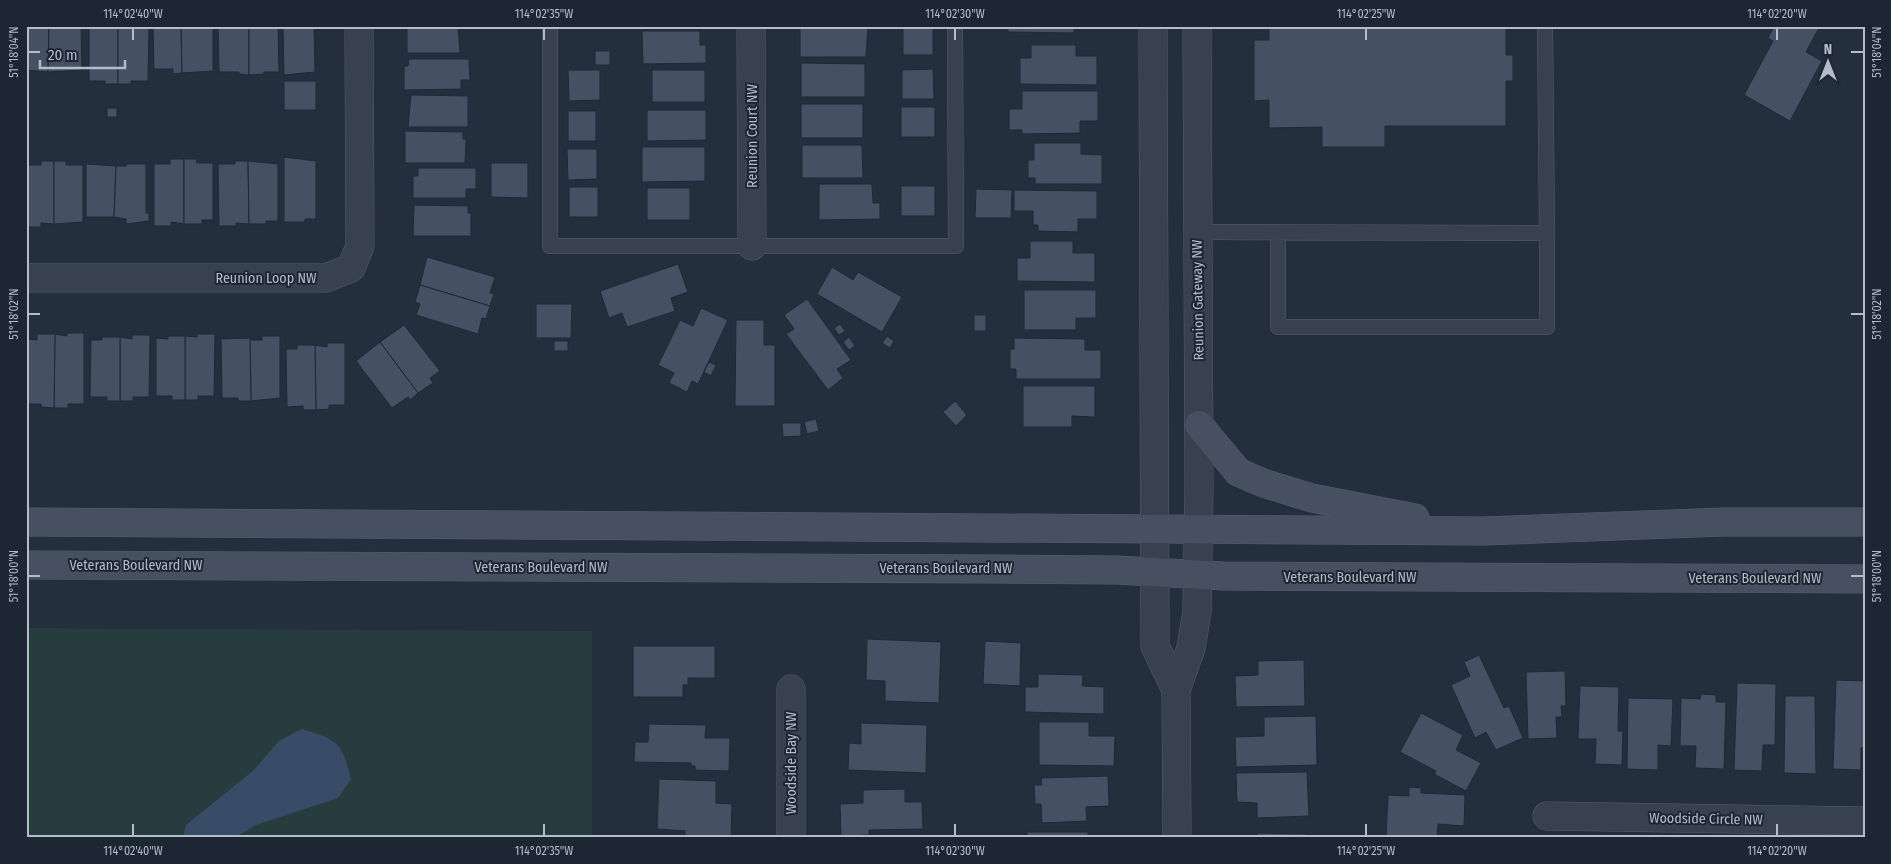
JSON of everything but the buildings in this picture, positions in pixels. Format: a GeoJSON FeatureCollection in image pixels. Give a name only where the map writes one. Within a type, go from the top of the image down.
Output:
{"type":"FeatureCollection","features":[{"type":"Feature","properties":{"kind":"main road"},"geometry":{"type":"LineString","coordinates":[[1199,425],[1238,472],[1263,483],[1312,498],[1483,531]]}},
{"type":"Feature","properties":{"kind":"main road"},"geometry":{"type":"LineString","coordinates":[[40,522],[1483,531],[1724,522],[1865,522]]}},
{"type":"Feature","properties":{"kind":"main road","name":"Veterans Boulevard NW"},"geometry":{"type":"LineString","coordinates":[[26,565],[1006,569],[1155,572],[1233,576],[1865,579]]}},
{"type":"Feature","properties":{"kind":"street","name":"Reunion Loop NW"},"geometry":{"type":"LineString","coordinates":[[26,278],[326,278],[351,268],[360,246],[359,26]]}},
{"type":"Feature","properties":{"kind":"street","name":"Reunion Court NW"},"geometry":{"type":"LineString","coordinates":[[752,26],[752,246]]}},
{"type":"Feature","properties":{"kind":"street"},"geometry":{"type":"LineString","coordinates":[[1153,26],[1155,646],[1176,690],[1177,838]]}},
{"type":"Feature","properties":{"kind":"street","name":"Reunion Gateway NW"},"geometry":{"type":"LineString","coordinates":[[1176,690],[1191,648],[1197,612],[1199,425],[1197,26]]}},
{"type":"Feature","properties":{"kind":"street"},"geometry":{"type":"LineString","coordinates":[[26,512],[40,522]]}},
{"type":"Feature","properties":{"kind":"street","name":"Woodside Bay NW"},"geometry":{"type":"LineString","coordinates":[[791,689],[791,838]]}},
{"type":"Feature","properties":{"kind":"street","name":"Woodside Circle NW"},"geometry":{"type":"LineString","coordinates":[[1547,816],[1860,827]]}},
{"type":"Feature","properties":{"kind":"lane"},"geometry":{"type":"LineString","coordinates":[[550,26],[550,246],[956,246],[955,26]]}},
{"type":"Feature","properties":{"kind":"lane"},"geometry":{"type":"LineString","coordinates":[[1278,232],[1278,327],[1547,327],[1545,26]]}},
{"type":"Feature","properties":{"kind":"lane"},"geometry":{"type":"LineString","coordinates":[[1197,232],[1547,233]]}},
{"type":"Feature","properties":{"kind":"green space"},"geometry":{"type":"Polygon","coordinates":[[[26,628],[592,631],[592,838],[26,838],[26,628]]]}},
{"type":"Feature","properties":{"kind":"water"},"geometry":{"type":"Polygon","coordinates":[[[302,729],[331,740],[337,744],[345,757],[351,779],[338,798],[256,825],[234,838],[183,838],[186,825],[254,770],[279,741],[302,729]]]}}]}
